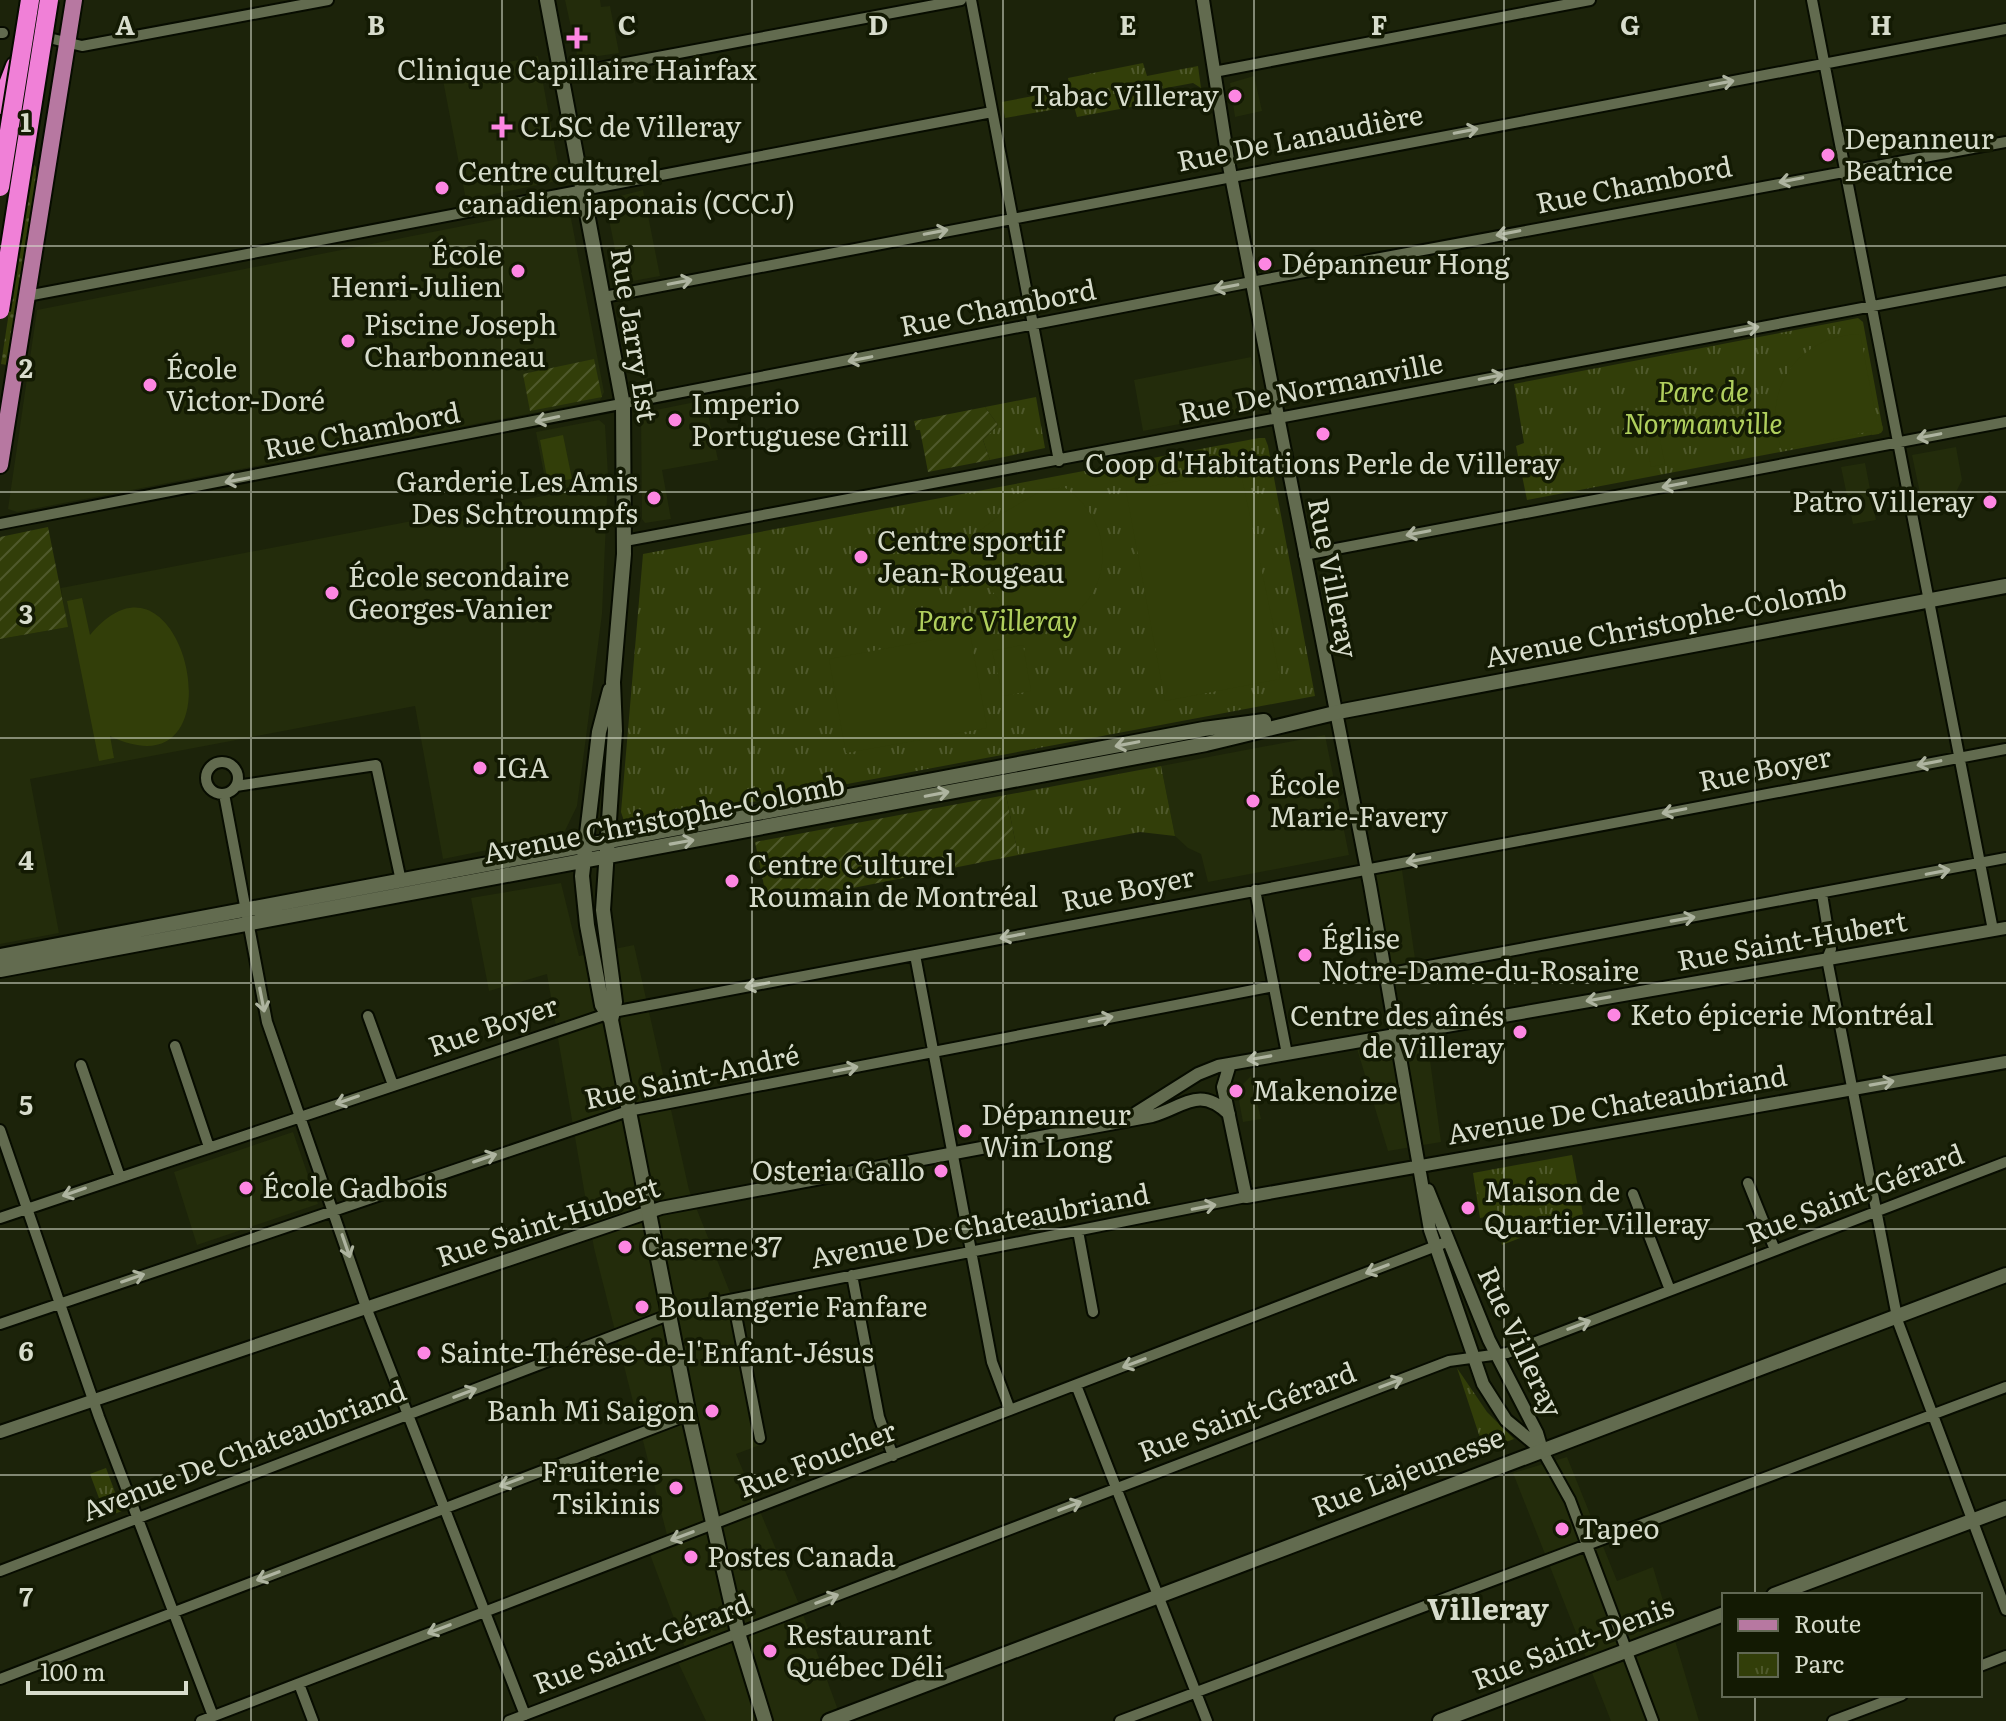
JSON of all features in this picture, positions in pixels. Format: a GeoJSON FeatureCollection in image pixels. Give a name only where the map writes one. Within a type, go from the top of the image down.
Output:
{"type":"FeatureCollection","features":[{"type":"Feature","properties":{"kind":"highway"},"geometry":{"type":"LineString","coordinates":[[0,187],[30,0]]}},
{"type":"Feature","properties":{"kind":"highway"},"geometry":{"type":"LineString","coordinates":[[0,310],[49,0]]}},
{"type":"Feature","properties":{"kind":"highway"},"geometry":{"type":"LineString","coordinates":[[0,105],[22,44]]}},
{"type":"Feature","properties":{"kind":"main road"},"geometry":{"type":"LineString","coordinates":[[0,465],[27,296],[43,144],[60,41],[74,0]]}},
{"type":"Feature","properties":{"kind":"main road","name":"Rue Jarry Est"},"geometry":{"type":"LineString","coordinates":[[547,0],[623,405],[625,541],[613,682],[616,714],[603,921],[615,1002],[610,1015]]}},
{"type":"Feature","properties":{"kind":"main road","name":"Avenue Christophe-Colomb"},"geometry":{"type":"LineString","coordinates":[[0,956],[246,917],[606,849],[1204,729],[1336,712],[2006,586]]}},
{"type":"Feature","properties":{"kind":"main road","name":"Rue Jarry Est"},"geometry":{"type":"LineString","coordinates":[[613,682],[599,732],[585,853],[585,913],[602,1005],[610,1015],[688,1415],[738,1633],[765,1721]]}},
{"type":"Feature","properties":{"kind":"main road","name":"Avenue Christophe-Colomb"},"geometry":{"type":"LineString","coordinates":[[0,970],[401,881],[585,853]]}},
{"type":"Feature","properties":{"kind":"main road","name":"Rue Lajeunesse"},"geometry":{"type":"LineString","coordinates":[[829,1721],[2006,1275]]}},
{"type":"Feature","properties":{"kind":"main road"},"geometry":{"type":"LineString","coordinates":[[1779,1593],[2006,1508]]}},
{"type":"Feature","properties":{"kind":"main road","name":"Rue Saint-Denis"},"geometry":{"type":"LineString","coordinates":[[1440,1721],[1722,1615]]}},
{"type":"Feature","properties":{"kind":"street"},"geometry":{"type":"LineString","coordinates":[[60,41],[82,46],[328,0]]}},
{"type":"Feature","properties":{"kind":"street"},"geometry":{"type":"LineString","coordinates":[[562,75],[961,0]]}},
{"type":"Feature","properties":{"kind":"street"},"geometry":{"type":"LineString","coordinates":[[971,0],[1059,461]]}},
{"type":"Feature","properties":{"kind":"street","name":"Rue Villeray"},"geometry":{"type":"LineString","coordinates":[[1203,0],[1231,175],[1367,869],[1435,1247],[1471,1356],[1502,1414],[1542,1450]]}},
{"type":"Feature","properties":{"kind":"street"},"geometry":{"type":"LineString","coordinates":[[1214,72],[1590,0]]}},
{"type":"Feature","properties":{"kind":"street"},"geometry":{"type":"LineString","coordinates":[[1812,0],[1979,864],[1999,929]]}},
{"type":"Feature","properties":{"kind":"street","name":"Rue De Lanaudière"},"geometry":{"type":"LineString","coordinates":[[604,297],[2006,29]]}},
{"type":"Feature","properties":{"kind":"street"},"geometry":{"type":"LineString","coordinates":[[27,296],[992,112]]}},
{"type":"Feature","properties":{"kind":"street","name":"Rue Chambord"},"geometry":{"type":"LineString","coordinates":[[0,524],[1251,282],[2006,142]]}},
{"type":"Feature","properties":{"kind":"street","name":"Rue De Normanville"},"geometry":{"type":"LineString","coordinates":[[625,541],[2006,281]]}},
{"type":"Feature","properties":{"kind":"street"},"geometry":{"type":"LineString","coordinates":[[1304,555],[2006,422]]}},
{"type":"Feature","properties":{"kind":"street","name":"Rue Boyer"},"geometry":{"type":"LineString","coordinates":[[0,1218],[610,1015],[2006,749]]}},
{"type":"Feature","properties":{"kind":"street"},"geometry":{"type":"LineString","coordinates":[[224,794],[214,791],[207,783],[207,772],[214,764],[225,762],[234,767],[238,776],[236,786]]}},
{"type":"Feature","properties":{"kind":"street"},"geometry":{"type":"LineString","coordinates":[[224,794],[236,786],[376,765],[401,881]]}},
{"type":"Feature","properties":{"kind":"street"},"geometry":{"type":"LineString","coordinates":[[224,794],[264,1010],[366,1307],[525,1715]]}},
{"type":"Feature","properties":{"kind":"street"},"geometry":{"type":"LineString","coordinates":[[1386,974],[2006,858]]}},
{"type":"Feature","properties":{"kind":"street"},"geometry":{"type":"LineString","coordinates":[[1255,890],[1287,1054]]}},
{"type":"Feature","properties":{"kind":"street"},"geometry":{"type":"LineString","coordinates":[[1822,894],[1831,949],[1827,959],[1850,1089],[1897,1317],[2006,1610]]}},
{"type":"Feature","properties":{"kind":"street","name":"Rue Saint-Hubert"},"geometry":{"type":"LineString","coordinates":[[1126,1119],[1206,1070],[1230,1064],[1999,929]]}},
{"type":"Feature","properties":{"kind":"street"},"geometry":{"type":"LineString","coordinates":[[915,955],[992,1362],[1010,1410]]}},
{"type":"Feature","properties":{"kind":"street","name":"Rue Saint-André"},"geometry":{"type":"LineString","coordinates":[[0,1324],[628,1111],[1274,986]]}},
{"type":"Feature","properties":{"kind":"street"},"geometry":{"type":"LineString","coordinates":[[368,1016],[393,1085]]}},
{"type":"Feature","properties":{"kind":"street"},"geometry":{"type":"LineString","coordinates":[[175,1046],[209,1147]]}},
{"type":"Feature","properties":{"kind":"street","name":"Avenue De Chateaubriand"},"geometry":{"type":"LineString","coordinates":[[0,1571],[668,1315],[852,1275],[1419,1164],[2006,1062]]}},
{"type":"Feature","properties":{"kind":"street"},"geometry":{"type":"LineString","coordinates":[[1230,1064],[1223,1087],[1246,1197]]}},
{"type":"Feature","properties":{"kind":"street"},"geometry":{"type":"LineString","coordinates":[[81,1065],[120,1177]]}},
{"type":"Feature","properties":{"kind":"street","name":"Rue Saint-Hubert"},"geometry":{"type":"LineString","coordinates":[[0,1432],[647,1212],[1152,1116],[1200,1099],[1213,1101],[1229,1114]]}},
{"type":"Feature","properties":{"kind":"street"},"geometry":{"type":"LineString","coordinates":[[0,1130],[93,1400],[213,1716]]}},
{"type":"Feature","properties":{"kind":"street","name":"Rue Saint-Gérard"},"geometry":{"type":"LineString","coordinates":[[509,1721],[1449,1361],[1496,1354],[2006,1162]]}},
{"type":"Feature","properties":{"kind":"street","name":"Rue Villeray"},"geometry":{"type":"LineString","coordinates":[[1419,1164],[1496,1354],[1537,1433],[1542,1450],[1568,1494],[1653,1721]]}},
{"type":"Feature","properties":{"kind":"street"},"geometry":{"type":"LineString","coordinates":[[1748,1183],[1775,1250]]}},
{"type":"Feature","properties":{"kind":"street"},"geometry":{"type":"LineString","coordinates":[[1633,1194],[1670,1290]]}},
{"type":"Feature","properties":{"kind":"street"},"geometry":{"type":"LineString","coordinates":[[1078,1231],[1093,1312]]}},
{"type":"Feature","properties":{"kind":"street","name":"Rue Foucher"},"geometry":{"type":"LineString","coordinates":[[201,1721],[1449,1241]]}},
{"type":"Feature","properties":{"kind":"street"},"geometry":{"type":"LineString","coordinates":[[852,1275],[879,1417],[893,1456]]}},
{"type":"Feature","properties":{"kind":"street"},"geometry":{"type":"LineString","coordinates":[[733,1300],[760,1438]]}},
{"type":"Feature","properties":{"kind":"street"},"geometry":{"type":"LineString","coordinates":[[1076,1385],[1207,1721]]}},
{"type":"Feature","properties":{"kind":"street"},"geometry":{"type":"LineString","coordinates":[[1120,1721],[2006,1387]]}},
{"type":"Feature","properties":{"kind":"street"},"geometry":{"type":"LineString","coordinates":[[0,1679],[688,1415]]}},
{"type":"Feature","properties":{"kind":"street"},"geometry":{"type":"LineString","coordinates":[[1982,1665],[2006,1656]]}},
{"type":"Feature","properties":{"kind":"street"},"geometry":{"type":"LineString","coordinates":[[299,1684],[313,1721]]}},
{"type":"Feature","properties":{"kind":"street"},"geometry":{"type":"LineString","coordinates":[[1833,1721],[1897,1697]]}},
{"type":"Feature","properties":{"kind":"shaded area"},"geometry":{"type":"Polygon","coordinates":[[[565,0],[600,0],[601,7],[610,6],[619,53],[578,59],[565,0]]]}},
{"type":"Feature","properties":{"kind":"shaded area","name":"CLSC de Villeray"},"geometry":{"type":"Polygon","coordinates":[[[538,56],[561,180],[466,200],[442,75],[538,56]]]}},
{"type":"Feature","properties":{"kind":"shaded area"},"geometry":{"type":"Polygon","coordinates":[[[1254,76],[1262,111],[1235,117],[1230,83],[1254,76]]]}},
{"type":"Feature","properties":{"kind":"shaded area"},"geometry":{"type":"Polygon","coordinates":[[[643,190],[660,276],[622,283],[605,200],[643,190]]]}},
{"type":"Feature","properties":{"kind":"shaded area"},"geometry":{"type":"Polygon","coordinates":[[[566,207],[570,213],[604,392],[600,400],[17,512],[8,509],[37,310],[566,207]]]}},
{"type":"Feature","properties":{"kind":"shaded area"},"geometry":{"type":"Polygon","coordinates":[[[1251,357],[1259,409],[1143,431],[1134,380],[1251,357]]]}},
{"type":"Feature","properties":{"kind":"shaded area"},"geometry":{"type":"Polygon","coordinates":[[[705,400],[718,460],[662,470],[671,519],[645,523],[642,519],[641,413],[705,400]]]}},
{"type":"Feature","properties":{"kind":"shaded area","name":"École secondaire Georges-Vanier"},"geometry":{"type":"Polygon","coordinates":[[[599,420],[605,425],[608,475],[602,614],[577,806],[563,835],[443,859],[415,706],[30,779],[59,933],[0,944],[0,639],[67,627],[61,588],[548,495],[536,432],[599,420]]]}},
{"type":"Feature","properties":{"kind":"shaded area"},"geometry":{"type":"Polygon","coordinates":[[[1956,447],[1962,480],[1956,492],[1921,498],[1912,455],[1956,447]]]}},
{"type":"Feature","properties":{"kind":"shaded area"},"geometry":{"type":"Polygon","coordinates":[[[1865,463],[1876,520],[1853,524],[1841,467],[1865,463]]]}},
{"type":"Feature","properties":{"kind":"shaded area","name":"École Marie-Favery"},"geometry":{"type":"Polygon","coordinates":[[[1325,735],[1349,855],[1208,882],[1201,854],[1188,848],[1175,836],[1161,766],[1325,735]]]}},
{"type":"Feature","properties":{"kind":"shaded area"},"geometry":{"type":"Polygon","coordinates":[[[1401,863],[1417,972],[1394,976],[1403,1026],[1425,1023],[1441,1142],[1388,1151],[1355,1042],[1396,1034],[1367,869],[1401,863]]]}},
{"type":"Feature","properties":{"kind":"shaded area"},"geometry":{"type":"Polygon","coordinates":[[[561,883],[579,956],[634,945],[689,1190],[733,1300],[760,1445],[736,1454],[801,1609],[842,1721],[706,1721],[676,1658],[687,1653],[648,1549],[669,1543],[594,1248],[547,974],[489,991],[471,898],[561,883]]]}},
{"type":"Feature","properties":{"kind":"shaded area"},"geometry":{"type":"Polygon","coordinates":[[[1251,1076],[1261,1119],[1243,1122],[1237,1090],[1251,1076]]]}},
{"type":"Feature","properties":{"kind":"shaded area","name":"École Gadbois"},"geometry":{"type":"Polygon","coordinates":[[[293,1132],[318,1204],[197,1245],[174,1172],[293,1132]]]}},
{"type":"Feature","properties":{"kind":"shaded area"},"geometry":{"type":"Polygon","coordinates":[[[1567,1457],[1617,1581],[1653,1567],[1699,1721],[1611,1721],[1513,1473],[1567,1457]]]}},
{"type":"Feature","properties":{"kind":"green space"},"geometry":{"type":"Polygon","coordinates":[[[1143,63],[1147,76],[1198,66],[1201,88],[1193,83],[1150,91],[1152,103],[1077,117],[1074,106],[1005,118],[1002,102],[1070,89],[1068,78],[1143,63]]]}},
{"type":"Feature","properties":{"kind":"green space"},"geometry":{"type":"Polygon","coordinates":[[[32,163],[36,167],[36,181],[7,365],[1,364],[32,163]]]}},
{"type":"Feature","properties":{"kind":"green space","name":"Parc de Normanville"},"geometry":{"type":"Polygon","coordinates":[[[1858,318],[1863,322],[1883,430],[1881,433],[1527,500],[1516,446],[1524,443],[1514,384],[1858,318]]]}},
{"type":"Feature","properties":{"kind":"green space"},"geometry":{"type":"Polygon","coordinates":[[[1860,334],[1877,422],[1881,422],[1883,428],[1879,434],[1872,435],[1871,431],[1782,450],[1776,428],[1776,408],[1780,388],[1789,371],[1818,344],[1860,334]]]}},
{"type":"Feature","properties":{"kind":"green space"},"geometry":{"type":"Polygon","coordinates":[[[594,359],[602,397],[530,411],[523,374],[594,359]]]}},
{"type":"Feature","properties":{"kind":"green space"},"geometry":{"type":"Polygon","coordinates":[[[1036,397],[1045,448],[990,460],[983,440],[998,425],[985,407],[1036,397]]]}},
{"type":"Feature","properties":{"kind":"green space"},"geometry":{"type":"Polygon","coordinates":[[[985,407],[998,425],[983,440],[990,460],[928,472],[920,430],[916,430],[914,421],[985,407]]]}},
{"type":"Feature","properties":{"kind":"green space"},"geometry":{"type":"Polygon","coordinates":[[[1656,421],[1665,464],[1651,467],[1643,423],[1656,421]]]}},
{"type":"Feature","properties":{"kind":"green space"},"geometry":{"type":"Polygon","coordinates":[[[563,435],[572,479],[548,483],[540,440],[563,435]]]}},
{"type":"Feature","properties":{"kind":"green space","name":"Parc Villeray"},"geometry":{"type":"Polygon","coordinates":[[[1265,438],[1268,446],[1315,696],[635,824],[624,821],[621,812],[643,554],[1265,438]]]}},
{"type":"Feature","properties":{"kind":"green space"},"geometry":{"type":"Polygon","coordinates":[[[1240,469],[1274,628],[1271,632],[1280,679],[1165,701],[1126,491],[1240,469]]]}},
{"type":"Feature","properties":{"kind":"green space"},"geometry":{"type":"Polygon","coordinates":[[[1064,487],[1085,506],[1098,528],[1103,552],[1100,575],[1090,597],[1074,615],[1052,628],[1024,634],[967,557],[968,540],[1001,514],[1041,491],[1064,487]]]}},
{"type":"Feature","properties":{"kind":"green space"},"geometry":{"type":"Polygon","coordinates":[[[48,527],[68,627],[0,639],[0,537],[48,527]]]}},
{"type":"Feature","properties":{"kind":"green space"},"geometry":{"type":"Polygon","coordinates":[[[82,598],[90,635],[123,609],[152,612],[173,634],[186,667],[188,703],[177,732],[152,746],[110,736],[114,758],[99,761],[67,601],[82,598]]]}},
{"type":"Feature","properties":{"kind":"green space"},"geometry":{"type":"Polygon","coordinates":[[[970,633],[987,728],[846,753],[829,659],[970,633]]]}},
{"type":"Feature","properties":{"kind":"green space"},"geometry":{"type":"Polygon","coordinates":[[[1023,645],[1031,691],[1003,696],[992,651],[1023,645]]]}},
{"type":"Feature","properties":{"kind":"green space"},"geometry":{"type":"Polygon","coordinates":[[[1161,766],[1175,836],[1140,832],[1018,855],[1006,795],[1161,766]]]}},
{"type":"Feature","properties":{"kind":"green space"},"geometry":{"type":"Polygon","coordinates":[[[1006,795],[1018,855],[768,905],[755,842],[1006,795]]]}},
{"type":"Feature","properties":{"kind":"green space"},"geometry":{"type":"Polygon","coordinates":[[[1572,1155],[1583,1214],[1502,1245],[1497,1215],[1480,1218],[1473,1173],[1572,1155]]]}},
{"type":"Feature","properties":{"kind":"green space"},"geometry":{"type":"Polygon","coordinates":[[[1491,1178],[1498,1214],[1482,1216],[1476,1180],[1491,1178]]]}},
{"type":"Feature","properties":{"kind":"green space"},"geometry":{"type":"Polygon","coordinates":[[[1457,1368],[1487,1412],[1514,1439],[1484,1450],[1457,1368]]]}},
{"type":"Feature","properties":{"kind":"green space"},"geometry":{"type":"Polygon","coordinates":[[[106,1468],[122,1511],[106,1517],[90,1474],[106,1468]]]}},
{"type":"Feature","properties":{"kind":"place","name":"Clinique Capillaire Hairfax"},"geometry":{"type":"Point","coordinates":[577,38]}},
{"type":"Feature","properties":{"kind":"place","name":"Tabac Villeray"},"geometry":{"type":"Point","coordinates":[1235,96]}},
{"type":"Feature","properties":{"kind":"place","name":"CLSC de Villeray"},"geometry":{"type":"Point","coordinates":[502,127]}},
{"type":"Feature","properties":{"kind":"place","name":"Depanneur Beatrice"},"geometry":{"type":"Point","coordinates":[1828,155]}},
{"type":"Feature","properties":{"kind":"place","name":"Centre culturel canadien japonais (CCCJ)"},"geometry":{"type":"Point","coordinates":[442,188]}},
{"type":"Feature","properties":{"kind":"place","name":"Dépanneur Hong"},"geometry":{"type":"Point","coordinates":[1265,264]}},
{"type":"Feature","properties":{"kind":"place","name":"École Henri-Julien"},"geometry":{"type":"Point","coordinates":[518,271]}},
{"type":"Feature","properties":{"kind":"place","name":"Piscine Joseph Charbonneau"},"geometry":{"type":"Point","coordinates":[348,341]}},
{"type":"Feature","properties":{"kind":"place","name":"École Victor-Doré"},"geometry":{"type":"Point","coordinates":[150,385]}},
{"type":"Feature","properties":{"kind":"place","name":"Imperio Portuguese Grill"},"geometry":{"type":"Point","coordinates":[675,420]}},
{"type":"Feature","properties":{"kind":"place","name":"Coop d'Habitations Perle de Villeray"},"geometry":{"type":"Point","coordinates":[1323,434]}},
{"type":"Feature","properties":{"kind":"place","name":"Garderie Les Amis Des Schtroumpfs"},"geometry":{"type":"Point","coordinates":[654,498]}},
{"type":"Feature","properties":{"kind":"place","name":"Patro Villeray"},"geometry":{"type":"Point","coordinates":[1990,502]}},
{"type":"Feature","properties":{"kind":"place","name":"Centre sportif Jean-Rougeau"},"geometry":{"type":"Point","coordinates":[861,557]}},
{"type":"Feature","properties":{"kind":"place","name":"École secondaire Georges-Vanier"},"geometry":{"type":"Point","coordinates":[332,593]}},
{"type":"Feature","properties":{"kind":"place","name":"IGA"},"geometry":{"type":"Point","coordinates":[480,768]}},
{"type":"Feature","properties":{"kind":"place","name":"École Marie-Favery"},"geometry":{"type":"Point","coordinates":[1253,801]}},
{"type":"Feature","properties":{"kind":"place","name":"Centre Culturel Roumain de Montréal"},"geometry":{"type":"Point","coordinates":[732,881]}},
{"type":"Feature","properties":{"kind":"place","name":"Église Notre-Dame-du-Rosaire"},"geometry":{"type":"Point","coordinates":[1305,955]}},
{"type":"Feature","properties":{"kind":"place","name":"Keto épicerie Montréal"},"geometry":{"type":"Point","coordinates":[1614,1015]}},
{"type":"Feature","properties":{"kind":"place","name":"Centre des aînés de Villeray"},"geometry":{"type":"Point","coordinates":[1520,1032]}},
{"type":"Feature","properties":{"kind":"place","name":"Makenoize"},"geometry":{"type":"Point","coordinates":[1236,1091]}},
{"type":"Feature","properties":{"kind":"place","name":"Dépanneur Win Long"},"geometry":{"type":"Point","coordinates":[965,1131]}},
{"type":"Feature","properties":{"kind":"place","name":"Osteria Gallo"},"geometry":{"type":"Point","coordinates":[941,1171]}},
{"type":"Feature","properties":{"kind":"place","name":"École Gadbois"},"geometry":{"type":"Point","coordinates":[246,1188]}},
{"type":"Feature","properties":{"kind":"place","name":"Maison de Quartier Villeray"},"geometry":{"type":"Point","coordinates":[1468,1208]}},
{"type":"Feature","properties":{"kind":"place","name":"Caserne 37"},"geometry":{"type":"Point","coordinates":[625,1247]}},
{"type":"Feature","properties":{"kind":"place","name":"Boulangerie Fanfare"},"geometry":{"type":"Point","coordinates":[642,1307]}},
{"type":"Feature","properties":{"kind":"place","name":"Sainte-Thérèse-de-l'Enfant-Jésus"},"geometry":{"type":"Point","coordinates":[424,1353]}},
{"type":"Feature","properties":{"kind":"place","name":"Banh Mi Saigon"},"geometry":{"type":"Point","coordinates":[712,1411]}},
{"type":"Feature","properties":{"kind":"place","name":"Fruiterie Tsikinis"},"geometry":{"type":"Point","coordinates":[676,1488]}},
{"type":"Feature","properties":{"kind":"place","name":"Tapeo"},"geometry":{"type":"Point","coordinates":[1562,1529]}},
{"type":"Feature","properties":{"kind":"place","name":"Postes Canada"},"geometry":{"type":"Point","coordinates":[691,1557]}},
{"type":"Feature","properties":{"kind":"place","name":"Restaurant Québec Déli"},"geometry":{"type":"Point","coordinates":[770,1651]}},
{"type":"Feature","properties":{"kind":"district","name":"Villeray"},"geometry":{"type":"Point","coordinates":[1488,1610]}}]}
